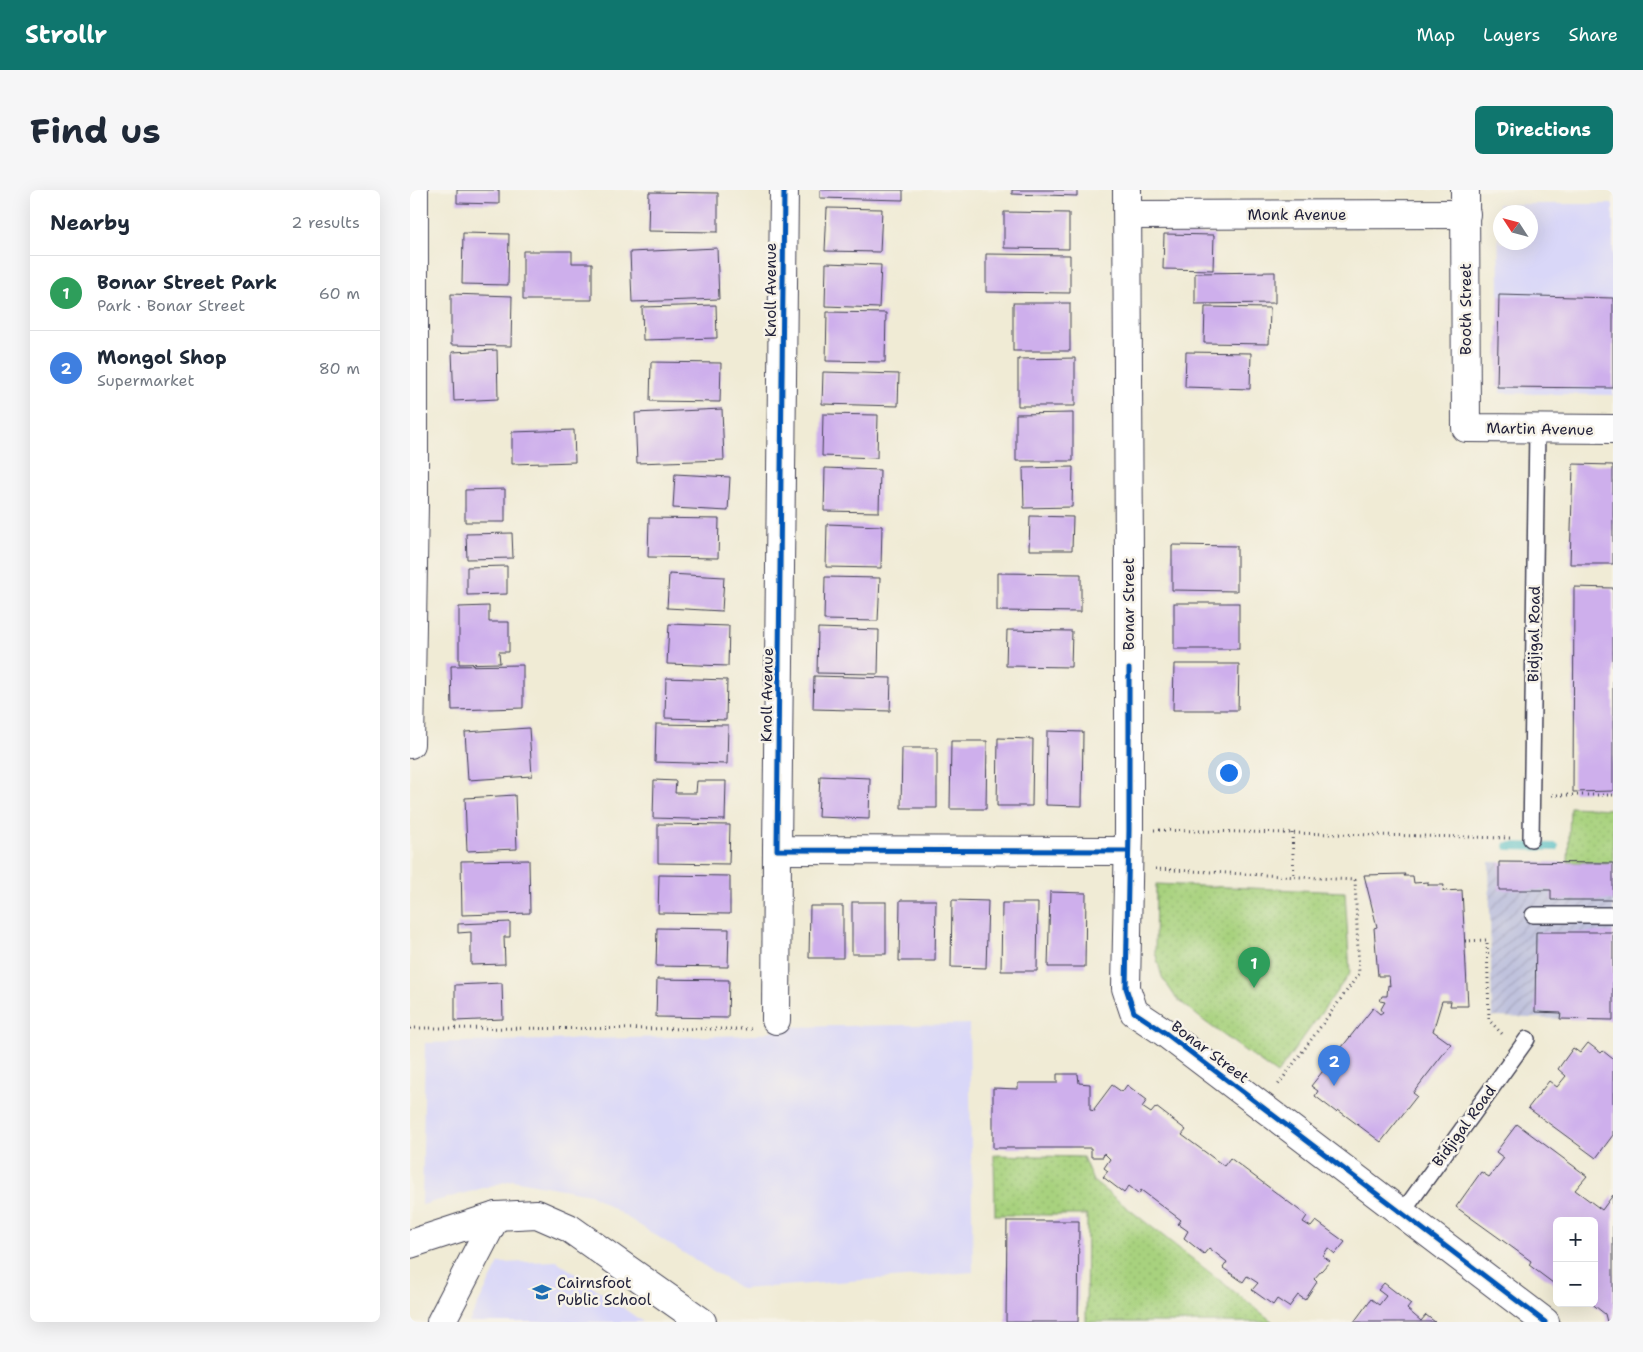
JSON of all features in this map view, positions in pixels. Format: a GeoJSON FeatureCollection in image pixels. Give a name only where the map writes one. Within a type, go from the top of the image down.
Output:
{"type":"FeatureCollection","features":[{"type":"Feature","properties":{"kind":"street"},"geometry":{"type":"LineString","coordinates":[[410,744],[414,190]]}},
{"type":"Feature","properties":{"kind":"street","name":"Knoll Avenue"},"geometry":{"type":"LineString","coordinates":[[776,1020],[784,190]]}},
{"type":"Feature","properties":{"kind":"street","name":"Monk Avenue"},"geometry":{"type":"LineString","coordinates":[[1128,202],[1465,202]]}},
{"type":"Feature","properties":{"kind":"street","name":"Bonar Street"},"geometry":{"type":"LineString","coordinates":[[1128,202],[1128,849],[1126,988],[1134,1012],[1164,1032],[1545,1322]]}},
{"type":"Feature","properties":{"kind":"street","name":"Booth Street"},"geometry":{"type":"LineString","coordinates":[[1465,202],[1466,428]]}},
{"type":"Feature","properties":{"kind":"street","name":"Martin Avenue"},"geometry":{"type":"LineString","coordinates":[[1466,428],[1613,430]]}},
{"type":"Feature","properties":{"kind":"street"},"geometry":{"type":"LineString","coordinates":[[777,850],[1128,849]]}},
{"type":"Feature","properties":{"kind":"street"},"geometry":{"type":"LineString","coordinates":[[410,1242],[496,1216],[537,1214],[569,1228],[702,1322]]}},
{"type":"Feature","properties":{"kind":"street"},"geometry":{"type":"LineString","coordinates":[[441,1322],[496,1216]]}},
{"type":"Feature","properties":{"kind":"lane","name":"Bidjigal Road"},"geometry":{"type":"LineString","coordinates":[[1531,839],[1537,429]]}},
{"type":"Feature","properties":{"kind":"lane"},"geometry":{"type":"LineString","coordinates":[[1534,916],[1613,915]]}},
{"type":"Feature","properties":{"kind":"lane","name":"Bidjigal Road"},"geometry":{"type":"LineString","coordinates":[[1402,1213],[1522,1045]]}},
{"type":"Feature","properties":{"kind":"path"},"geometry":{"type":"LineString","coordinates":[[1532,794],[1613,795]]}},
{"type":"Feature","properties":{"kind":"path"},"geometry":{"type":"LineString","coordinates":[[1128,849],[1292,833],[1531,839]]}},
{"type":"Feature","properties":{"kind":"path"},"geometry":{"type":"LineString","coordinates":[[1292,833],[1294,877]]}},
{"type":"Feature","properties":{"kind":"path"},"geometry":{"type":"LineString","coordinates":[[1128,849],[1294,877],[1355,880],[1360,974],[1262,1107]]}},
{"type":"Feature","properties":{"kind":"path"},"geometry":{"type":"LineString","coordinates":[[1465,941],[1487,940],[1489,1020],[1522,1045]]}},
{"type":"Feature","properties":{"kind":"path"},"geometry":{"type":"LineString","coordinates":[[410,1028],[754,1029],[776,1020]]}},
{"type":"Feature","properties":{"kind":"shaded area"},"geometry":{"type":"Polygon","coordinates":[[[1498,204],[1613,204],[1613,395],[1500,393],[1498,250],[1538,250],[1538,205],[1498,204]]]}},
{"type":"Feature","properties":{"kind":"shaded area"},"geometry":{"type":"Polygon","coordinates":[[[1489,862],[1613,863],[1613,1020],[1492,1017],[1489,862]]]}},
{"type":"Feature","properties":{"kind":"shaded area"},"geometry":{"type":"Polygon","coordinates":[[[969,1024],[973,1272],[741,1289],[590,1194],[512,1180],[422,1205],[425,1043],[756,1035],[786,1027],[969,1024]]]}},
{"type":"Feature","properties":{"kind":"shaded area","name":"Cairnsfoot Public School"},"geometry":{"type":"Polygon","coordinates":[[[557,1261],[643,1322],[469,1322],[499,1263],[557,1261]]]}},
{"type":"Feature","properties":{"kind":"green space"},"geometry":{"type":"Polygon","coordinates":[[[1570,807],[1613,809],[1613,863],[1568,862],[1570,807]]]}},
{"type":"Feature","properties":{"kind":"green space"},"geometry":{"type":"Polygon","coordinates":[[[1156,884],[1345,892],[1350,973],[1277,1074],[1204,1021],[1176,998],[1162,977],[1155,952],[1156,884]]]}},
{"type":"Feature","properties":{"kind":"green space"},"geometry":{"type":"Polygon","coordinates":[[[994,1155],[1083,1157],[1093,1181],[1273,1322],[1086,1322],[1087,1215],[995,1215],[994,1155]]]}},
{"type":"Feature","properties":{"kind":"building"},"geometry":{"type":"Polygon","coordinates":[[[457,190],[499,190],[499,204],[457,203],[457,190]]]}},
{"type":"Feature","properties":{"kind":"building"},"geometry":{"type":"Polygon","coordinates":[[[820,190],[903,190],[903,200],[820,198],[820,190]]]}},
{"type":"Feature","properties":{"kind":"building"},"geometry":{"type":"Polygon","coordinates":[[[1012,190],[1077,190],[1077,196],[1012,194],[1012,190]]]}},
{"type":"Feature","properties":{"kind":"building"},"geometry":{"type":"Polygon","coordinates":[[[649,192],[718,193],[718,232],[648,231],[649,192]]]}},
{"type":"Feature","properties":{"kind":"building"},"geometry":{"type":"Polygon","coordinates":[[[827,208],[882,209],[880,252],[825,251],[827,208]]]}},
{"type":"Feature","properties":{"kind":"building"},"geometry":{"type":"Polygon","coordinates":[[[1004,212],[1069,213],[1069,249],[1004,248],[1004,212]]]}},
{"type":"Feature","properties":{"kind":"building"},"geometry":{"type":"Polygon","coordinates":[[[463,233],[509,234],[508,285],[462,284],[463,233]]]}},
{"type":"Feature","properties":{"kind":"building"},"geometry":{"type":"Polygon","coordinates":[[[1164,234],[1214,235],[1213,270],[1163,269],[1164,234]]]}},
{"type":"Feature","properties":{"kind":"building"},"geometry":{"type":"Polygon","coordinates":[[[717,248],[719,299],[632,302],[630,252],[717,248]]]}},
{"type":"Feature","properties":{"kind":"building"},"geometry":{"type":"Polygon","coordinates":[[[523,251],[572,251],[572,263],[592,263],[592,300],[523,300],[523,251]]]}},
{"type":"Feature","properties":{"kind":"building"},"geometry":{"type":"Polygon","coordinates":[[[986,254],[1070,255],[1070,293],[986,292],[986,254]]]}},
{"type":"Feature","properties":{"kind":"building"},"geometry":{"type":"Polygon","coordinates":[[[826,263],[881,265],[879,308],[825,306],[826,263]]]}},
{"type":"Feature","properties":{"kind":"building"},"geometry":{"type":"Polygon","coordinates":[[[1275,272],[1275,303],[1195,304],[1195,273],[1275,272]]]}},
{"type":"Feature","properties":{"kind":"building"},"geometry":{"type":"Polygon","coordinates":[[[451,294],[512,296],[511,346],[451,345],[451,294]]]}},
{"type":"Feature","properties":{"kind":"building"},"geometry":{"type":"Polygon","coordinates":[[[1499,295],[1613,298],[1613,388],[1497,387],[1499,295]]]}},
{"type":"Feature","properties":{"kind":"building"},"geometry":{"type":"Polygon","coordinates":[[[1013,303],[1070,303],[1070,351],[1013,351],[1013,303]]]}},
{"type":"Feature","properties":{"kind":"building"},"geometry":{"type":"Polygon","coordinates":[[[716,305],[717,338],[643,340],[642,307],[716,305]]]}},
{"type":"Feature","properties":{"kind":"building"},"geometry":{"type":"Polygon","coordinates":[[[1205,307],[1270,308],[1269,344],[1204,343],[1205,307]]]}},
{"type":"Feature","properties":{"kind":"building"},"geometry":{"type":"Polygon","coordinates":[[[827,312],[886,313],[885,362],[826,361],[827,312]]]}},
{"type":"Feature","properties":{"kind":"building"},"geometry":{"type":"Polygon","coordinates":[[[497,350],[498,399],[454,401],[452,352],[497,350]]]}},
{"type":"Feature","properties":{"kind":"building"},"geometry":{"type":"Polygon","coordinates":[[[1186,352],[1251,353],[1250,389],[1185,387],[1186,352]]]}},
{"type":"Feature","properties":{"kind":"building"},"geometry":{"type":"Polygon","coordinates":[[[1075,358],[1075,406],[1018,406],[1018,359],[1075,358]]]}},
{"type":"Feature","properties":{"kind":"building"},"geometry":{"type":"Polygon","coordinates":[[[651,362],[721,363],[720,402],[650,401],[651,362]]]}},
{"type":"Feature","properties":{"kind":"building"},"geometry":{"type":"Polygon","coordinates":[[[823,372],[899,374],[898,406],[822,404],[823,372]]]}},
{"type":"Feature","properties":{"kind":"building"},"geometry":{"type":"Polygon","coordinates":[[[722,409],[724,460],[637,463],[635,413],[722,409]]]}},
{"type":"Feature","properties":{"kind":"building"},"geometry":{"type":"Polygon","coordinates":[[[1073,413],[1073,461],[1016,461],[1016,414],[1073,413]]]}},
{"type":"Feature","properties":{"kind":"building"},"geometry":{"type":"Polygon","coordinates":[[[823,414],[878,415],[877,458],[822,456],[823,414]]]}},
{"type":"Feature","properties":{"kind":"building"},"geometry":{"type":"Polygon","coordinates":[[[574,430],[575,462],[512,464],[512,432],[574,430]]]}},
{"type":"Feature","properties":{"kind":"building"},"geometry":{"type":"Polygon","coordinates":[[[1573,464],[1613,465],[1613,564],[1570,564],[1573,464]]]}},
{"type":"Feature","properties":{"kind":"building"},"geometry":{"type":"Polygon","coordinates":[[[1073,467],[1072,507],[1024,508],[1023,468],[1073,467]]]}},
{"type":"Feature","properties":{"kind":"building"},"geometry":{"type":"Polygon","coordinates":[[[825,468],[880,470],[879,512],[824,511],[825,468]]]}},
{"type":"Feature","properties":{"kind":"building"},"geometry":{"type":"Polygon","coordinates":[[[675,474],[730,477],[728,511],[673,508],[675,474]]]}},
{"type":"Feature","properties":{"kind":"building"},"geometry":{"type":"Polygon","coordinates":[[[505,489],[505,522],[465,522],[465,490],[505,489]]]}},
{"type":"Feature","properties":{"kind":"building"},"geometry":{"type":"Polygon","coordinates":[[[1030,516],[1073,517],[1072,550],[1029,550],[1030,516]]]}},
{"type":"Feature","properties":{"kind":"building"},"geometry":{"type":"Polygon","coordinates":[[[649,518],[719,519],[718,558],[648,557],[649,518]]]}},
{"type":"Feature","properties":{"kind":"building"},"geometry":{"type":"Polygon","coordinates":[[[827,524],[882,526],[881,568],[826,567],[827,524]]]}},
{"type":"Feature","properties":{"kind":"building"},"geometry":{"type":"Polygon","coordinates":[[[512,533],[513,558],[467,559],[466,534],[512,533]]]}},
{"type":"Feature","properties":{"kind":"building"},"geometry":{"type":"Polygon","coordinates":[[[1172,545],[1237,546],[1237,591],[1172,590],[1172,545]]]}},
{"type":"Feature","properties":{"kind":"building"},"geometry":{"type":"Polygon","coordinates":[[[507,566],[507,594],[467,595],[467,567],[507,566]]]}},
{"type":"Feature","properties":{"kind":"building"},"geometry":{"type":"Polygon","coordinates":[[[997,573],[1081,574],[1081,612],[997,611],[997,573]]]}},
{"type":"Feature","properties":{"kind":"building"},"geometry":{"type":"Polygon","coordinates":[[[669,574],[724,577],[722,611],[667,608],[669,574]]]}},
{"type":"Feature","properties":{"kind":"building"},"geometry":{"type":"Polygon","coordinates":[[[825,577],[880,578],[878,621],[824,620],[825,577]]]}},
{"type":"Feature","properties":{"kind":"building"},"geometry":{"type":"Polygon","coordinates":[[[1574,587],[1613,588],[1613,791],[1573,792],[1574,587]]]}},
{"type":"Feature","properties":{"kind":"building"},"geometry":{"type":"Polygon","coordinates":[[[1174,603],[1239,603],[1239,649],[1174,649],[1174,603]]]}},
{"type":"Feature","properties":{"kind":"building"},"geometry":{"type":"Polygon","coordinates":[[[489,606],[489,622],[509,622],[509,652],[499,652],[500,663],[459,664],[459,607],[489,606]]]}},
{"type":"Feature","properties":{"kind":"building"},"geometry":{"type":"Polygon","coordinates":[[[669,624],[729,626],[728,666],[667,664],[669,624]]]}},
{"type":"Feature","properties":{"kind":"building"},"geometry":{"type":"Polygon","coordinates":[[[818,628],[879,630],[878,674],[817,673],[818,628]]]}},
{"type":"Feature","properties":{"kind":"building"},"geometry":{"type":"Polygon","coordinates":[[[1007,630],[1072,631],[1071,667],[1006,666],[1007,630]]]}},
{"type":"Feature","properties":{"kind":"building"},"geometry":{"type":"Polygon","coordinates":[[[1174,664],[1239,664],[1238,710],[1173,710],[1174,664]]]}},
{"type":"Feature","properties":{"kind":"building"},"geometry":{"type":"Polygon","coordinates":[[[523,665],[523,708],[452,710],[451,666],[523,665]]]}},
{"type":"Feature","properties":{"kind":"building"},"geometry":{"type":"Polygon","coordinates":[[[814,676],[891,678],[890,711],[813,709],[814,676]]]}},
{"type":"Feature","properties":{"kind":"building"},"geometry":{"type":"Polygon","coordinates":[[[666,678],[727,680],[726,720],[665,718],[666,678]]]}},
{"type":"Feature","properties":{"kind":"building"},"geometry":{"type":"Polygon","coordinates":[[[656,724],[728,725],[727,764],[655,762],[656,724]]]}},
{"type":"Feature","properties":{"kind":"building"},"geometry":{"type":"Polygon","coordinates":[[[529,728],[532,776],[468,780],[465,732],[529,728]]]}},
{"type":"Feature","properties":{"kind":"building"},"geometry":{"type":"Polygon","coordinates":[[[1047,731],[1083,732],[1082,806],[1046,805],[1047,731]]]}},
{"type":"Feature","properties":{"kind":"building"},"geometry":{"type":"Polygon","coordinates":[[[998,738],[1033,739],[1032,806],[997,806],[998,738]]]}},
{"type":"Feature","properties":{"kind":"building"},"geometry":{"type":"Polygon","coordinates":[[[951,741],[987,741],[986,809],[950,809],[951,741]]]}},
{"type":"Feature","properties":{"kind":"building"},"geometry":{"type":"Polygon","coordinates":[[[902,748],[937,748],[937,808],[901,808],[902,748]]]}},
{"type":"Feature","properties":{"kind":"building"},"geometry":{"type":"Polygon","coordinates":[[[820,776],[870,778],[869,819],[818,817],[820,776]]]}},
{"type":"Feature","properties":{"kind":"building"},"geometry":{"type":"Polygon","coordinates":[[[654,780],[676,781],[675,793],[696,793],[697,781],[726,781],[725,820],[653,818],[654,780]]]}},
{"type":"Feature","properties":{"kind":"building"},"geometry":{"type":"Polygon","coordinates":[[[515,795],[517,849],[467,851],[465,798],[515,795]]]}},
{"type":"Feature","properties":{"kind":"building"},"geometry":{"type":"Polygon","coordinates":[[[658,824],[730,825],[729,864],[658,863],[658,824]]]}},
{"type":"Feature","properties":{"kind":"building"},"geometry":{"type":"Polygon","coordinates":[[[529,860],[530,913],[462,915],[461,861],[529,860]]]}},
{"type":"Feature","properties":{"kind":"building"},"geometry":{"type":"Polygon","coordinates":[[[1499,862],[1613,863],[1613,900],[1551,900],[1551,890],[1499,890],[1499,862]]]}},
{"type":"Feature","properties":{"kind":"building"},"geometry":{"type":"Polygon","coordinates":[[[1405,874],[1404,876],[1413,876],[1414,883],[1428,882],[1428,885],[1444,885],[1443,891],[1462,890],[1468,1006],[1450,1006],[1451,1001],[1442,1001],[1433,1031],[1451,1044],[1413,1093],[1417,1096],[1381,1142],[1338,1110],[1336,1112],[1315,1096],[1318,1091],[1311,1086],[1373,1008],[1380,1014],[1383,1012],[1381,1009],[1385,1002],[1380,1001],[1382,996],[1387,996],[1388,985],[1390,986],[1389,976],[1378,976],[1374,928],[1377,927],[1364,875],[1405,874]]]}},
{"type":"Feature","properties":{"kind":"building"},"geometry":{"type":"Polygon","coordinates":[[[659,875],[730,876],[730,914],[658,913],[659,875]]]}},
{"type":"Feature","properties":{"kind":"building"},"geometry":{"type":"Polygon","coordinates":[[[1050,892],[1086,893],[1085,967],[1048,967],[1050,892]]]}},
{"type":"Feature","properties":{"kind":"building"},"geometry":{"type":"Polygon","coordinates":[[[900,900],[936,900],[935,961],[899,961],[900,900]]]}},
{"type":"Feature","properties":{"kind":"building"},"geometry":{"type":"Polygon","coordinates":[[[952,900],[988,901],[986,968],[951,967],[952,900]]]}},
{"type":"Feature","properties":{"kind":"building"},"geometry":{"type":"Polygon","coordinates":[[[852,902],[886,902],[886,954],[852,954],[852,902]]]}},
{"type":"Feature","properties":{"kind":"building"},"geometry":{"type":"Polygon","coordinates":[[[1002,903],[1038,903],[1037,971],[1001,971],[1002,903]]]}},
{"type":"Feature","properties":{"kind":"building"},"geometry":{"type":"Polygon","coordinates":[[[810,906],[843,906],[843,958],[809,958],[810,906]]]}},
{"type":"Feature","properties":{"kind":"building"},"geometry":{"type":"Polygon","coordinates":[[[510,922],[510,937],[504,937],[505,964],[471,965],[471,932],[458,933],[458,924],[510,922]]]}},
{"type":"Feature","properties":{"kind":"building"},"geometry":{"type":"Polygon","coordinates":[[[657,928],[729,929],[728,967],[656,966],[657,928]]]}},
{"type":"Feature","properties":{"kind":"building"},"geometry":{"type":"Polygon","coordinates":[[[1536,932],[1613,932],[1613,1020],[1560,1019],[1561,1013],[1535,1012],[1536,932]]]}},
{"type":"Feature","properties":{"kind":"building"},"geometry":{"type":"Polygon","coordinates":[[[657,979],[729,980],[728,1018],[656,1017],[657,979]]]}},
{"type":"Feature","properties":{"kind":"building"},"geometry":{"type":"Polygon","coordinates":[[[502,983],[503,1019],[455,1021],[455,985],[502,983]]]}},
{"type":"Feature","properties":{"kind":"building"},"geometry":{"type":"Polygon","coordinates":[[[1588,1043],[1613,1059],[1613,1135],[1596,1158],[1528,1108],[1549,1081],[1557,1087],[1566,1076],[1558,1069],[1573,1048],[1580,1053],[1588,1043]]]}},
{"type":"Feature","properties":{"kind":"building"},"geometry":{"type":"Polygon","coordinates":[[[1057,1074],[1078,1074],[1079,1083],[1090,1084],[1090,1110],[1095,1111],[1094,1109],[1112,1085],[1122,1092],[1127,1085],[1147,1100],[1142,1107],[1151,1113],[1156,1107],[1186,1130],[1182,1135],[1224,1166],[1230,1158],[1307,1216],[1303,1222],[1311,1227],[1316,1221],[1345,1242],[1335,1254],[1328,1248],[1323,1256],[1330,1261],[1314,1279],[1317,1282],[1305,1300],[1298,1295],[1289,1307],[1277,1299],[1273,1305],[1252,1290],[1258,1283],[1247,1276],[1243,1282],[1223,1268],[1227,1262],[1209,1248],[1204,1254],[1184,1238],[1188,1231],[1178,1224],[1181,1220],[1141,1190],[1139,1194],[1129,1186],[1124,1193],[1103,1177],[1108,1171],[1104,1168],[1110,1159],[1104,1153],[1103,1157],[1091,1157],[1091,1148],[993,1148],[993,1088],[1018,1089],[1018,1083],[1057,1083],[1057,1074]]]}},
{"type":"Feature","properties":{"kind":"building"},"geometry":{"type":"Polygon","coordinates":[[[1517,1124],[1587,1176],[1575,1190],[1602,1210],[1613,1195],[1613,1322],[1607,1322],[1605,1314],[1596,1307],[1598,1307],[1598,1217],[1553,1217],[1553,1283],[1529,1265],[1531,1261],[1456,1207],[1481,1172],[1489,1177],[1504,1158],[1496,1152],[1517,1124]]]}},
{"type":"Feature","properties":{"kind":"building"},"geometry":{"type":"Polygon","coordinates":[[[1007,1221],[1079,1221],[1078,1322],[1006,1322],[1007,1221]]]}},
{"type":"Feature","properties":{"kind":"building"},"geometry":{"type":"Polygon","coordinates":[[[1384,1283],[1411,1304],[1407,1309],[1421,1321],[1426,1315],[1435,1322],[1354,1322],[1371,1299],[1379,1305],[1386,1296],[1378,1290],[1384,1283]]]}},
{"type":"Feature","properties":{"kind":"waterway"},"geometry":{"type":"LineString","coordinates":[[1508,846],[1555,847]]}},
{"type":"Feature","properties":{"kind":"cycle path"},"geometry":{"type":"LineString","coordinates":[[784,190],[777,850],[1128,851]]}},
{"type":"Feature","properties":{"kind":"cycle path"},"geometry":{"type":"LineString","coordinates":[[1129,669],[1129,830],[1126,988],[1134,1012],[1164,1032],[1545,1322]]}},
{"type":"Feature","properties":{"kind":"place","name":"Bonar Street Park"},"geometry":{"type":"Point","coordinates":[1254,988]}},
{"type":"Feature","properties":{"kind":"place","name":"Mongol Shop"},"geometry":{"type":"Point","coordinates":[1334,1086]}},
{"type":"Feature","properties":{"kind":"place","name":"Cairnsfoot Public School"},"geometry":{"type":"Point","coordinates":[542,1292]}}]}
